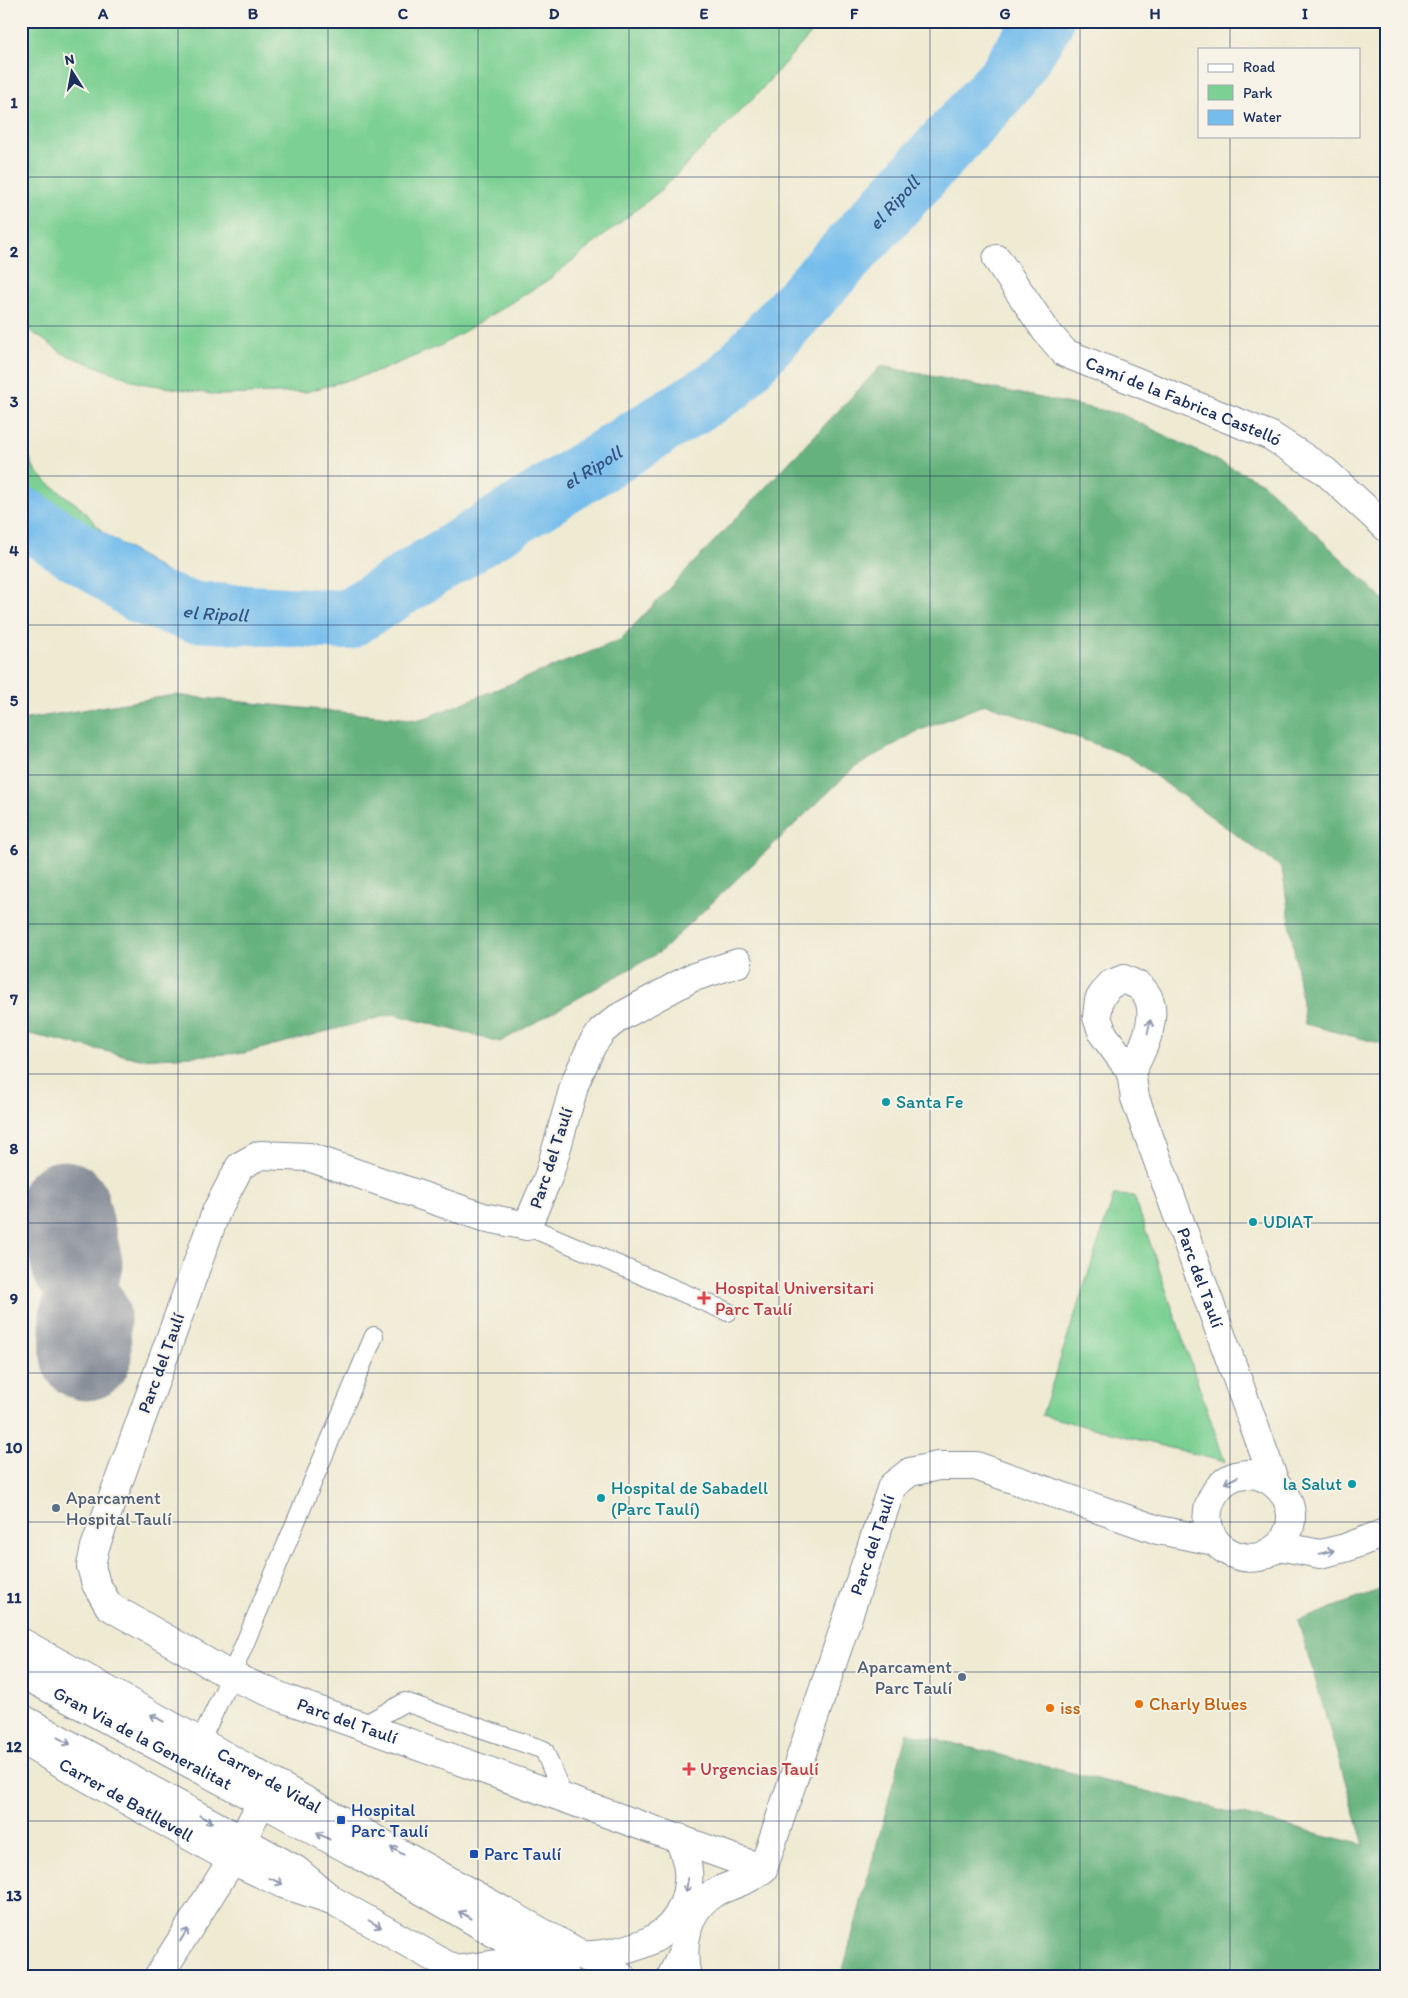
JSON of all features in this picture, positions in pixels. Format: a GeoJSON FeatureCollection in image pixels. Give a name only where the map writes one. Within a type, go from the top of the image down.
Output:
{"type":"FeatureCollection","features":[{"type":"Feature","properties":{"kind":"street","name":"Camí de la Fabrica Castelló"},"geometry":{"type":"LineString","coordinates":[[997,259],[1046,331],[1065,353],[1271,436],[1325,471],[1387,528]]}},
{"type":"Feature","properties":{"kind":"street","name":"Parc del Taulí"},"geometry":{"type":"LineString","coordinates":[[738,963],[691,978],[618,1018],[602,1031],[592,1045],[575,1084],[549,1175],[527,1226],[483,1217],[309,1157],[260,1155],[240,1166],[216,1212],[95,1547],[91,1566],[96,1584],[109,1606],[232,1676],[286,1699],[763,1869],[892,1486],[910,1472],[938,1466],[976,1466],[1158,1530],[1215,1541],[1228,1553],[1246,1558],[1261,1556],[1279,1546],[1289,1530],[1292,1519],[1288,1499],[1275,1482],[1135,1098],[1131,1072]]}},
{"type":"Feature","properties":{"kind":"street"},"geometry":{"type":"LineString","coordinates":[[1215,1541],[1207,1521],[1208,1507],[1219,1486],[1234,1477],[1248,1474],[1263,1476],[1275,1482]]}},
{"type":"Feature","properties":{"kind":"street"},"geometry":{"type":"LineString","coordinates":[[1279,1546],[1320,1554],[1345,1548],[1387,1532]]}},
{"type":"Feature","properties":{"kind":"street","name":"Carrer de Vidal"},"geometry":{"type":"LineString","coordinates":[[21,1642],[622,1977]]}},
{"type":"Feature","properties":{"kind":"street","name":"Gran Via de la Generalitat"},"geometry":{"type":"LineString","coordinates":[[21,1674],[342,1846],[501,1936],[566,1977]]}},
{"type":"Feature","properties":{"kind":"street"},"geometry":{"type":"LineString","coordinates":[[21,1718],[238,1850],[296,1870],[332,1900],[462,1973],[497,1964],[520,1977]]}},
{"type":"Feature","properties":{"kind":"street","name":"Carrer de Batllevell"},"geometry":{"type":"LineString","coordinates":[[21,1740],[238,1850]]}},
{"type":"Feature","properties":{"kind":"street"},"geometry":{"type":"LineString","coordinates":[[158,1977],[238,1850],[261,1803]]}},
{"type":"Feature","properties":{"kind":"street"},"geometry":{"type":"LineString","coordinates":[[501,1936],[537,1947],[584,1955],[600,1955],[632,1949],[656,1939],[675,1920],[682,1905],[688,1883],[688,1864],[679,1838]]}},
{"type":"Feature","properties":{"kind":"street"},"geometry":{"type":"LineString","coordinates":[[687,1977],[684,1950],[688,1927],[693,1913],[716,1892],[754,1877],[763,1869]]}},
{"type":"Feature","properties":{"kind":"street"},"geometry":{"type":"LineString","coordinates":[[670,1977],[684,1950]]}},
{"type":"Feature","properties":{"kind":"lane"},"geometry":{"type":"LineString","coordinates":[[527,1226],[728,1312]]}},
{"type":"Feature","properties":{"kind":"lane"},"geometry":{"type":"LineString","coordinates":[[200,1742],[232,1676],[374,1336]]}},
{"type":"Feature","properties":{"kind":"lane"},"geometry":{"type":"LineString","coordinates":[[362,1726],[405,1702],[544,1750],[564,1798]]}},
{"type":"Feature","properties":{"kind":"green space"},"geometry":{"type":"Polygon","coordinates":[[[21,21],[822,21],[758,93],[660,191],[548,280],[442,345],[379,371],[306,392],[218,395],[140,383],[64,354],[21,324],[21,21]]]}},
{"type":"Feature","properties":{"kind":"green space"},"geometry":{"type":"Polygon","coordinates":[[[881,366],[1121,414],[1263,483],[1387,603],[1387,1045],[1305,1024],[1282,868],[1128,756],[986,704],[916,732],[854,768],[660,952],[500,1042],[393,1014],[244,1053],[140,1059],[21,1032],[21,720],[174,695],[420,720],[620,640],[881,366]]]}},
{"type":"Feature","properties":{"kind":"green space"},"geometry":{"type":"Polygon","coordinates":[[[21,435],[35,470],[49,484],[79,506],[104,533],[156,598],[21,527],[21,435]]]}},
{"type":"Feature","properties":{"kind":"green space"},"geometry":{"type":"Polygon","coordinates":[[[1114,1195],[1134,1196],[1225,1462],[1042,1415],[1114,1195]]]}},
{"type":"Feature","properties":{"kind":"green space"},"geometry":{"type":"Polygon","coordinates":[[[1387,1587],[1387,1977],[841,1977],[907,1732],[1364,1845],[1298,1621],[1387,1587]]]}},
{"type":"Feature","properties":{"kind":"water"},"geometry":{"type":"Polygon","coordinates":[[[21,492],[43,505],[104,533],[209,599],[247,613],[183,617],[117,602],[21,540],[21,492]]]}},
{"type":"Feature","properties":{"kind":"waterway","name":"el Ripoll"},"geometry":{"type":"LineString","coordinates":[[21,516],[102,567],[142,595],[193,612],[346,620],[728,383],[1007,79],[1044,21]]}},
{"type":"Feature","properties":{"kind":"taxiway"},"geometry":{"type":"LineString","coordinates":[[64,1206],[77,1264]]}},
{"type":"Feature","properties":{"kind":"taxiway"},"geometry":{"type":"LineString","coordinates":[[85,1316],[86,1355]]}},
{"type":"Feature","properties":{"kind":"place","name":"Santa Fe"},"geometry":{"type":"Point","coordinates":[886,1102]}},
{"type":"Feature","properties":{"kind":"place","name":"UDIAT"},"geometry":{"type":"Point","coordinates":[1253,1222]}},
{"type":"Feature","properties":{"kind":"place","name":"Hospital Universitari Parc Taulí"},"geometry":{"type":"Point","coordinates":[704,1298]}},
{"type":"Feature","properties":{"kind":"place","name":"la Salut"},"geometry":{"type":"Point","coordinates":[1352,1484]}},
{"type":"Feature","properties":{"kind":"place","name":"Hospital de Sabadell (Parc Taulí)"},"geometry":{"type":"Point","coordinates":[601,1498]}},
{"type":"Feature","properties":{"kind":"place","name":"Aparcament Hospital Taulí"},"geometry":{"type":"Point","coordinates":[56,1508]}},
{"type":"Feature","properties":{"kind":"place","name":"Aparcament Parc Taulí"},"geometry":{"type":"Point","coordinates":[962,1677]}},
{"type":"Feature","properties":{"kind":"place","name":"Charly Blues"},"geometry":{"type":"Point","coordinates":[1139,1704]}},
{"type":"Feature","properties":{"kind":"place","name":"iss"},"geometry":{"type":"Point","coordinates":[1050,1708]}},
{"type":"Feature","properties":{"kind":"place","name":"Urgencias Taulí"},"geometry":{"type":"Point","coordinates":[689,1769]}},
{"type":"Feature","properties":{"kind":"place","name":"Hospital Parc Taulí"},"geometry":{"type":"Point","coordinates":[341,1820]}},
{"type":"Feature","properties":{"kind":"place","name":"Parc Taulí"},"geometry":{"type":"Point","coordinates":[474,1854]}}]}
